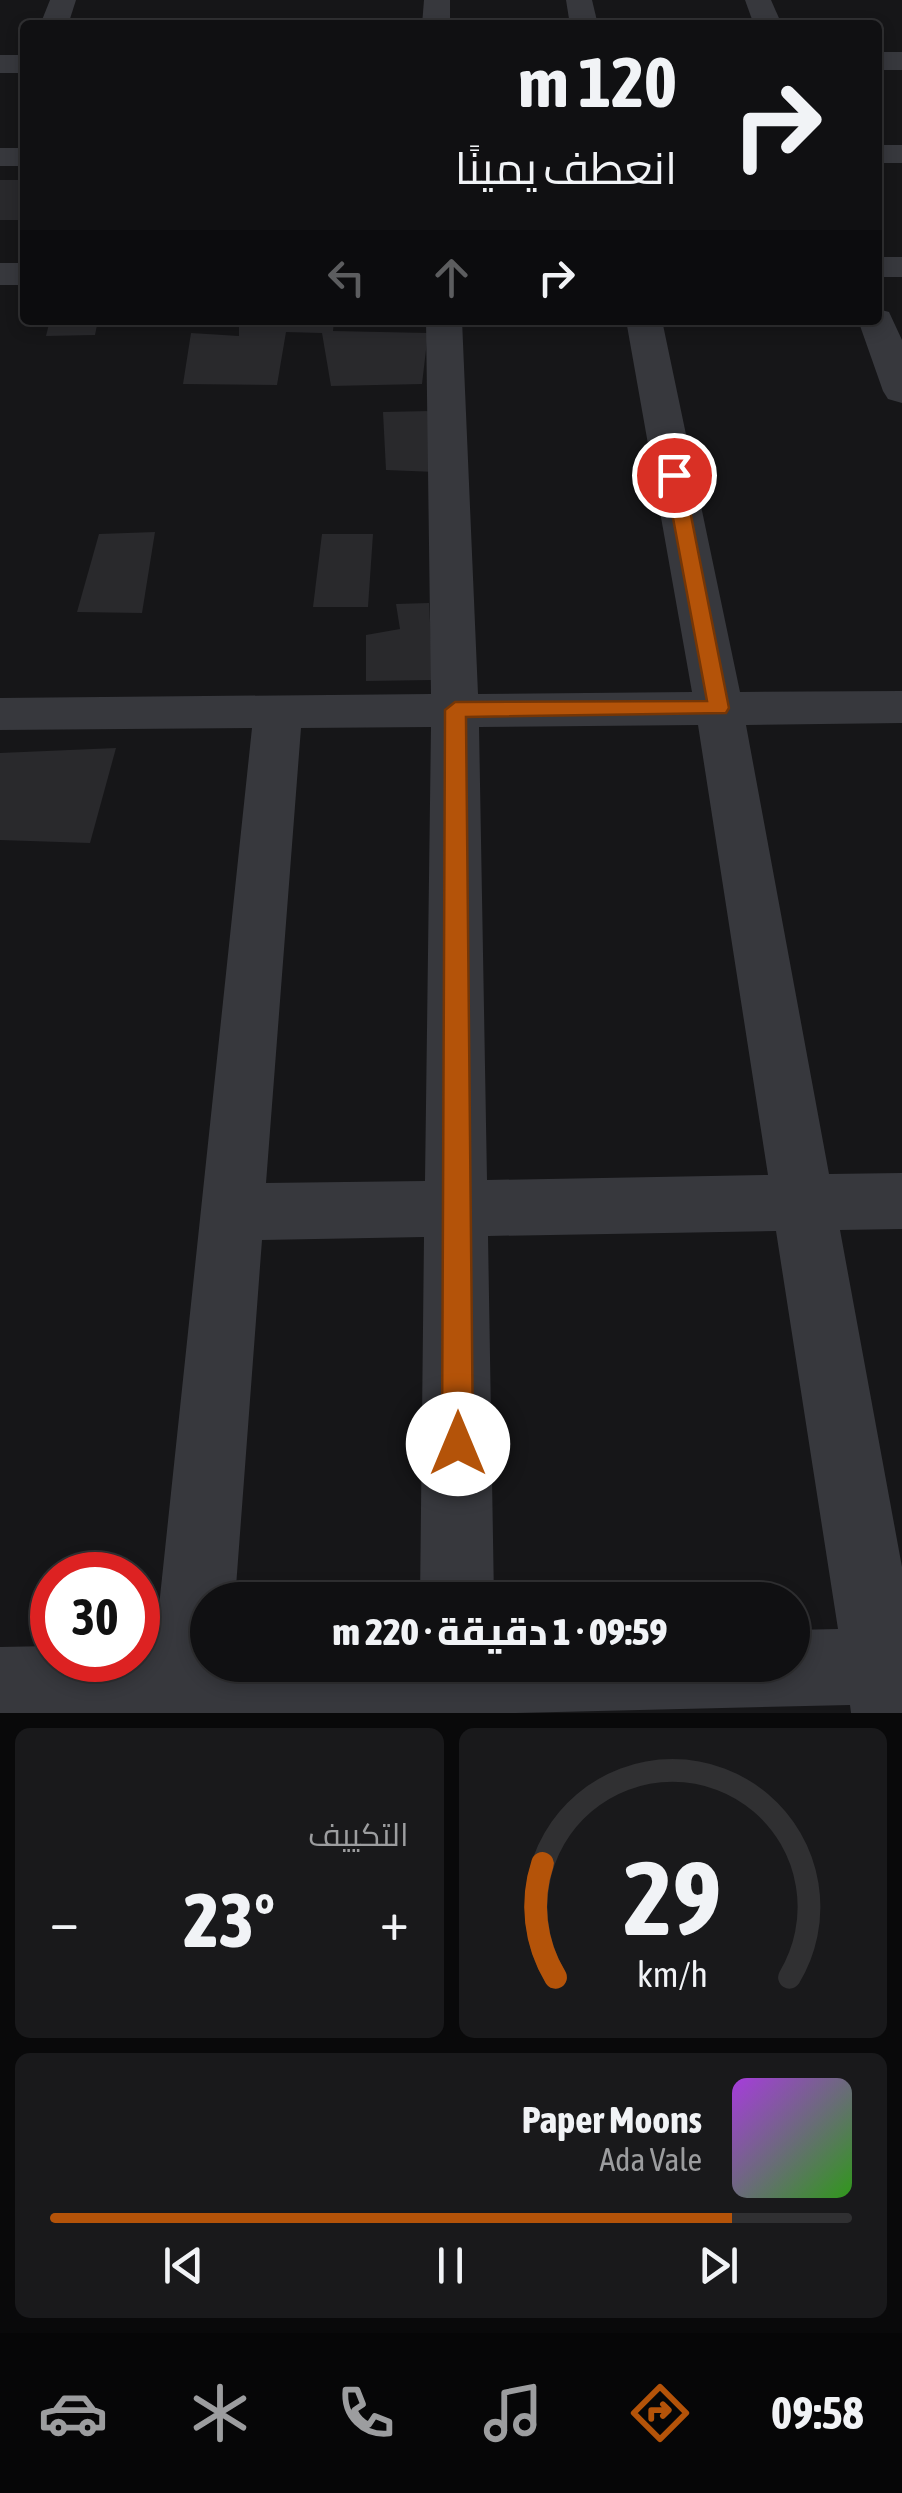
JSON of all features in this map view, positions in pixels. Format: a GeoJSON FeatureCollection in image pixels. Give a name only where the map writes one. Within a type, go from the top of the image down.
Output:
{"type":"FeatureCollection","features":[{"type":"Feature","properties":{"kind":"street"},"geometry":{"type":"LineString","coordinates":[[444,325],[455,710],[457,1582]]}},
{"type":"Feature","properties":{"kind":"street"},"geometry":{"type":"LineString","coordinates":[[0,1686],[188,1698],[457,1685],[891,1682],[802,1203],[719,708],[645,325]]}},
{"type":"Feature","properties":{"kind":"street"},"geometry":{"type":"LineString","coordinates":[[878,325],[902,391]]}},
{"type":"Feature","properties":{"kind":"street"},"geometry":{"type":"LineString","coordinates":[[0,714],[902,707]]}},
{"type":"Feature","properties":{"kind":"street"},"geometry":{"type":"LineString","coordinates":[[188,1698],[278,711]]}},
{"type":"Feature","properties":{"kind":"street"},"geometry":{"type":"LineString","coordinates":[[233,1212],[902,1201]]}},
{"type":"Feature","properties":{"kind":"building"},"geometry":{"type":"Polygon","coordinates":[[[0,180],[20,180],[20,220],[0,220],[0,180]]]}},
{"type":"Feature","properties":{"kind":"building"},"geometry":{"type":"Polygon","coordinates":[[[49,325],[97,325],[95,335],[46,336],[49,325]]]}},
{"type":"Feature","properties":{"kind":"building"},"geometry":{"type":"Polygon","coordinates":[[[239,325],[334,325],[333,331],[428,333],[422,384],[331,386],[322,333],[286,332],[277,385],[183,384],[191,333],[239,336],[239,325]]]}},
{"type":"Feature","properties":{"kind":"building"},"geometry":{"type":"Polygon","coordinates":[[[430,411],[436,472],[386,470],[383,412],[430,411]]]}},
{"type":"Feature","properties":{"kind":"building"},"geometry":{"type":"Polygon","coordinates":[[[155,532],[142,613],[77,612],[99,534],[155,532]]]}},
{"type":"Feature","properties":{"kind":"building"},"geometry":{"type":"Polygon","coordinates":[[[322,534],[373,534],[368,607],[313,607],[322,534]]]}},
{"type":"Feature","properties":{"kind":"building"},"geometry":{"type":"Polygon","coordinates":[[[429,603],[433,680],[366,681],[366,635],[400,629],[396,604],[429,603]]]}},
{"type":"Feature","properties":{"kind":"building"},"geometry":{"type":"Polygon","coordinates":[[[116,748],[90,843],[0,840],[0,753],[116,748]]]}},
{"type":"Feature","properties":{"kind":"route"},"geometry":{"type":"LineString","coordinates":[[458,1444],[455,710],[719,708],[674,475]]}}]}
